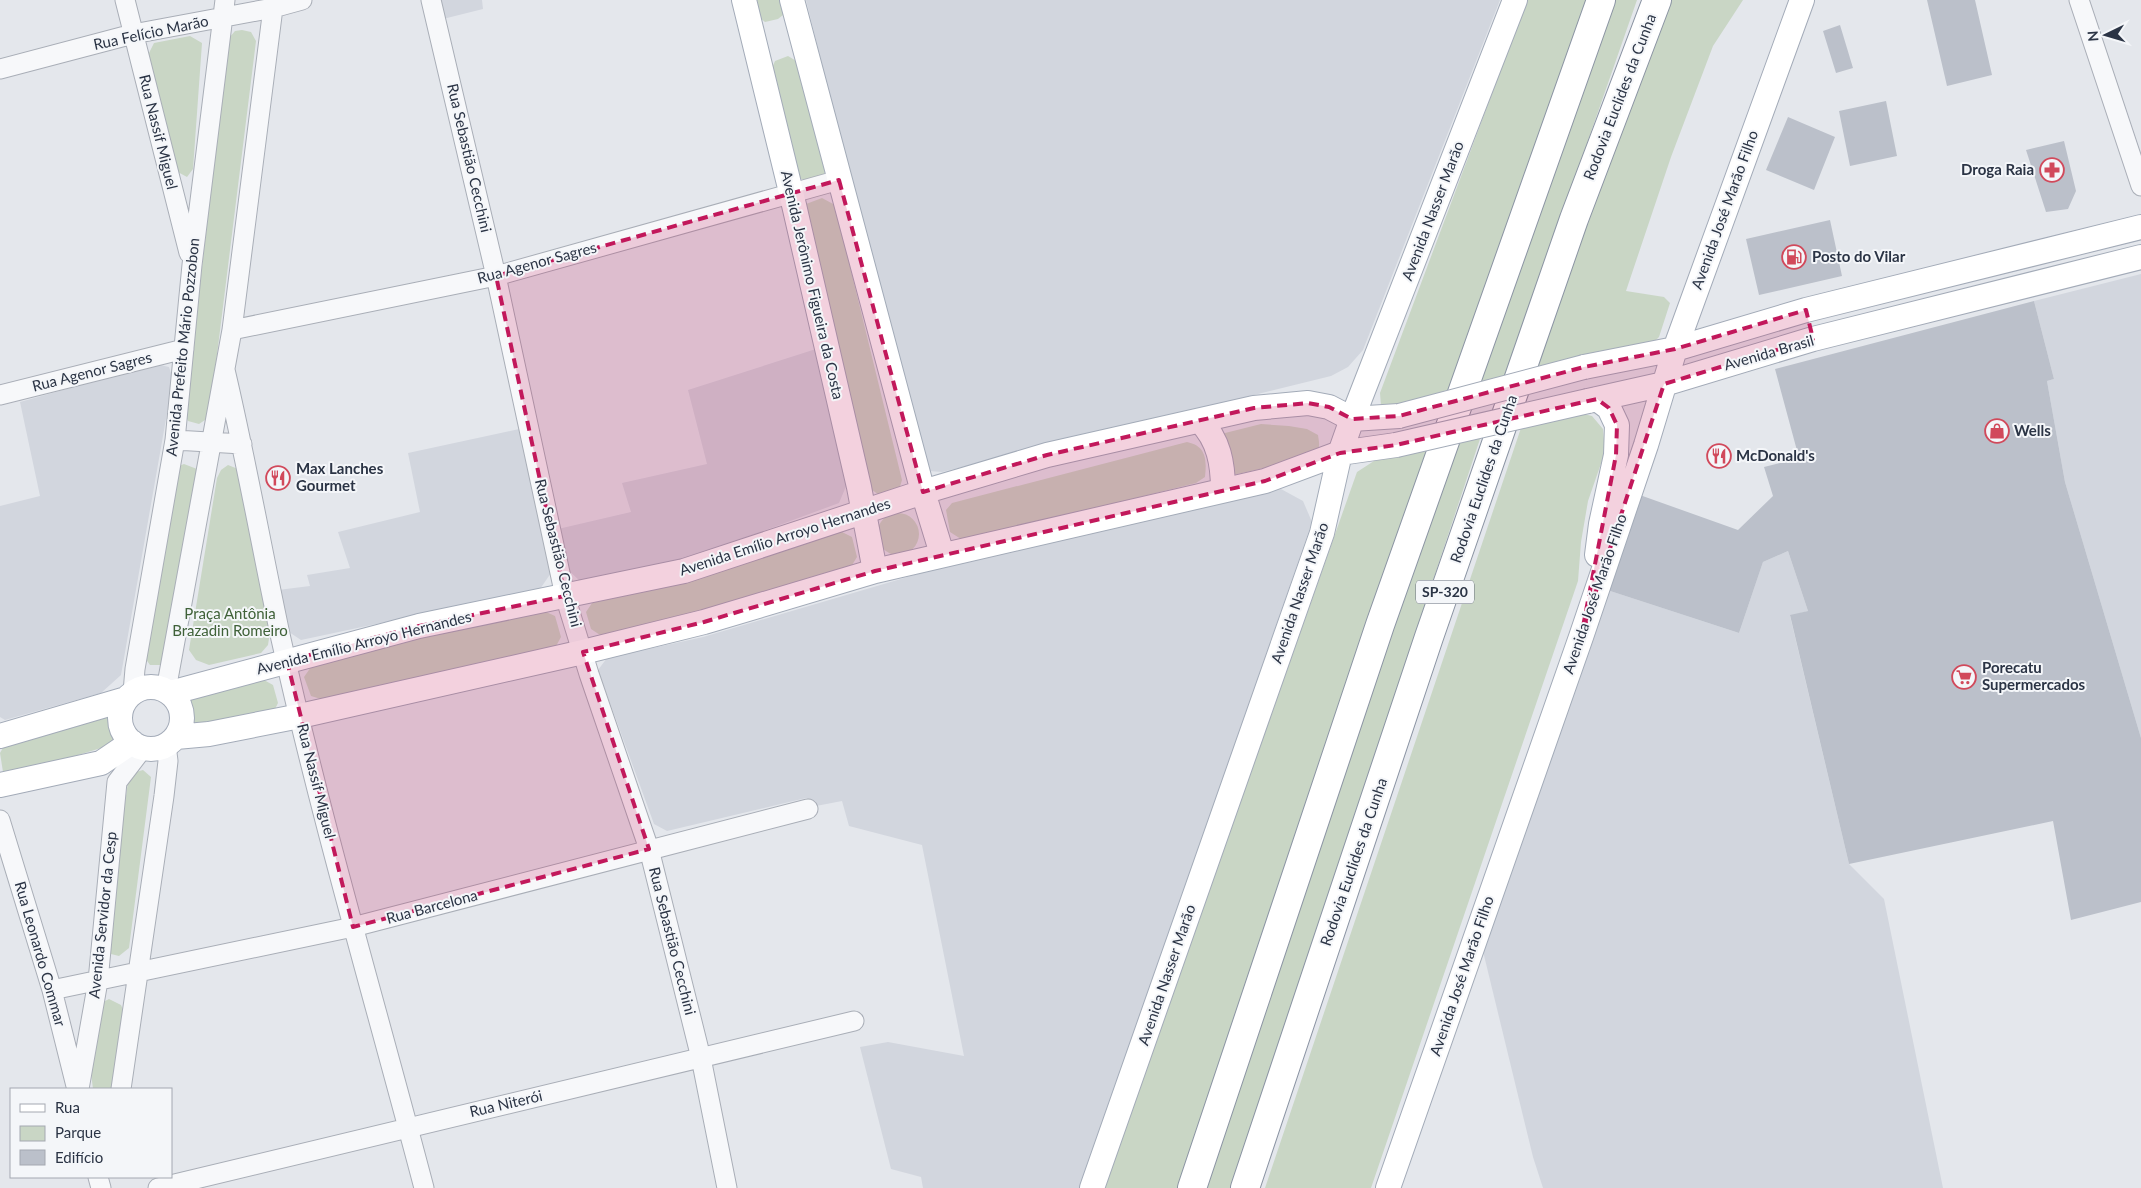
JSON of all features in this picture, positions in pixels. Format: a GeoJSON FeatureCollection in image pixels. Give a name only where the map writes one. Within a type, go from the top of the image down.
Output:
{"type":"FeatureCollection","features":[{"type":"Feature","properties":{"kind":"highway","name":"SP-320"},"geometry":{"type":"LineString","coordinates":[[1192,1188],[1380,625],[1602,0]]}},
{"type":"Feature","properties":{"kind":"highway","name":"Rodovia Euclides da Cunha"},"geometry":{"type":"LineString","coordinates":[[1245,1188],[1436,618],[1574,219],[1657,0]]}},
{"type":"Feature","properties":{"kind":"main road","name":"Avenida Jerônimo Figueira da Costa"},"geometry":{"type":"LineString","coordinates":[[744,0],[792,192],[875,571]]}},
{"type":"Feature","properties":{"kind":"main road"},"geometry":{"type":"LineString","coordinates":[[792,0],[923,492],[942,554]]}},
{"type":"Feature","properties":{"kind":"main road","name":"Avenida Nasser Marão"},"geometry":{"type":"LineString","coordinates":[[1092,1188],[1322,533],[1340,453],[1352,419],[1515,0]]}},
{"type":"Feature","properties":{"kind":"main road","name":"Avenida José Marão Filho"},"geometry":{"type":"LineString","coordinates":[[1388,1188],[1581,637],[1646,445],[1675,349],[1802,0]]}},
{"type":"Feature","properties":{"kind":"main road","name":"Avenida Brasil"},"geometry":{"type":"LineString","coordinates":[[1352,419],[1399,416],[1584,368],[1675,349],[1806,310],[2141,227]]}},
{"type":"Feature","properties":{"kind":"main road","name":"Avenida Brasil"},"geometry":{"type":"LineString","coordinates":[[1340,453],[1396,445],[1664,384],[1813,339],[2141,258]]}},
{"type":"Feature","properties":{"kind":"main road"},"geometry":{"type":"LineString","coordinates":[[1806,310],[1813,339]]}},
{"type":"Feature","properties":{"kind":"main road"},"geometry":{"type":"LineString","coordinates":[[1581,637],[1595,573],[1601,524],[1616,455],[1617,425],[1609,408],[1592,400]]}},
{"type":"Feature","properties":{"kind":"main road","name":"Avenida Emílio Arroyo Hernandes"},"geometry":{"type":"LineString","coordinates":[[0,736],[130,695],[147,687],[168,692],[419,626],[684,571],[923,492],[1047,455],[1254,408],[1308,403],[1329,407],[1352,419]]}},
{"type":"Feature","properties":{"kind":"main road"},"geometry":{"type":"LineString","coordinates":[[1200,421],[1210,430],[1219,451],[1222,464],[1223,490]]}},
{"type":"Feature","properties":{"kind":"main road"},"geometry":{"type":"LineString","coordinates":[[130,695],[121,709],[120,722],[124,734],[137,745],[155,749],[171,741],[300,716],[583,652],[704,622],[875,571],[942,554],[1265,481],[1340,453]]}},
{"type":"Feature","properties":{"kind":"main road"},"geometry":{"type":"LineString","coordinates":[[168,692],[177,700],[181,709],[180,729],[171,741]]}},
{"type":"Feature","properties":{"kind":"main road"},"geometry":{"type":"LineString","coordinates":[[0,785],[101,763],[137,745]]}},
{"type":"Feature","properties":{"kind":"street","name":"Rua Nassif Miguel"},"geometry":{"type":"LineString","coordinates":[[125,0],[192,265]]}},
{"type":"Feature","properties":{"kind":"street","name":"Rua Felício Marão"},"geometry":{"type":"LineString","coordinates":[[0,69],[224,9],[302,0]]}},
{"type":"Feature","properties":{"kind":"street","name":"Rua Sebastião Cecchini"},"geometry":{"type":"LineString","coordinates":[[431,0],[496,276],[565,596],[650,850],[701,1058],[727,1188]]}},
{"type":"Feature","properties":{"kind":"street"},"geometry":{"type":"LineString","coordinates":[[2079,0],[2141,186]]}},
{"type":"Feature","properties":{"kind":"street"},"geometry":{"type":"LineString","coordinates":[[168,692],[232,330],[273,4]]}},
{"type":"Feature","properties":{"kind":"street","name":"Avenida Prefeito Mário Pozzobon"},"geometry":{"type":"LineString","coordinates":[[130,695],[175,440],[192,265],[224,9]]}},
{"type":"Feature","properties":{"kind":"street","name":"Rua Agenor Sagres"},"geometry":{"type":"LineString","coordinates":[[232,330],[496,276],[839,180]]}},
{"type":"Feature","properties":{"kind":"street","name":"Rua Agenor Sagres"},"geometry":{"type":"LineString","coordinates":[[0,395],[184,349]]}},
{"type":"Feature","properties":{"kind":"street","name":"Rua Nassif Miguel"},"geometry":{"type":"LineString","coordinates":[[225,370],[300,716],[353,927],[424,1188]]}},
{"type":"Feature","properties":{"kind":"street"},"geometry":{"type":"LineString","coordinates":[[175,440],[242,444]]}},
{"type":"Feature","properties":{"kind":"street"},"geometry":{"type":"LineString","coordinates":[[121,1088],[171,741]]}},
{"type":"Feature","properties":{"kind":"street","name":"Avenida Servidor da Cesp"},"geometry":{"type":"LineString","coordinates":[[78,1088],[98,981],[118,782],[137,745]]}},
{"type":"Feature","properties":{"kind":"street","name":"Rua Barcelona"},"geometry":{"type":"LineString","coordinates":[[52,990],[353,927],[808,808]]}},
{"type":"Feature","properties":{"kind":"street","name":"Rua Leonardo Commar"},"geometry":{"type":"LineString","coordinates":[[0,820],[52,990],[78,1088]]}},
{"type":"Feature","properties":{"kind":"street","name":"Rua Niterói"},"geometry":{"type":"LineString","coordinates":[[158,1188],[854,1021]]}},
{"type":"Feature","properties":{"kind":"highlighted area"},"geometry":{"type":"Polygon","coordinates":[[[839,180],[923,492],[1047,455],[1254,408],[1308,403],[1329,407],[1352,419],[1399,416],[1584,367],[1675,349],[1806,310],[1813,339],[1664,384],[1581,637],[1616,455],[1617,425],[1609,408],[1597,399],[1396,445],[1340,453],[1265,481],[875,571],[704,622],[583,652],[649,849],[353,927],[287,661],[419,626],[565,596],[496,276],[839,180]]]}},
{"type":"Feature","properties":{"kind":"shaded area"},"geometry":{"type":"Polygon","coordinates":[[[439,0],[482,0],[483,9],[443,19],[439,0]]]}},
{"type":"Feature","properties":{"kind":"shaded area"},"geometry":{"type":"Polygon","coordinates":[[[806,0],[1500,0],[1363,350],[1348,367],[1331,376],[942,472],[929,471],[920,457],[806,0]]]}},
{"type":"Feature","properties":{"kind":"shaded area"},"geometry":{"type":"Polygon","coordinates":[[[2141,274],[2141,738],[2065,482],[2047,381],[2054,379],[2034,301],[2141,274]]]}},
{"type":"Feature","properties":{"kind":"shaded area"},"geometry":{"type":"Polygon","coordinates":[[[816,349],[847,484],[839,503],[679,562],[580,581],[566,568],[558,529],[631,512],[622,483],[707,464],[688,390],[816,349]]]}},
{"type":"Feature","properties":{"kind":"shaded area"},"geometry":{"type":"Polygon","coordinates":[[[156,364],[169,367],[173,379],[121,675],[101,693],[5,720],[0,717],[0,506],[40,496],[20,402],[156,364]]]}},
{"type":"Feature","properties":{"kind":"shaded area"},"geometry":{"type":"Polygon","coordinates":[[[519,429],[551,573],[540,589],[301,640],[286,630],[278,590],[310,586],[307,575],[350,568],[338,532],[420,512],[408,453],[519,429]]]}},
{"type":"Feature","properties":{"kind":"shaded area"},"geometry":{"type":"Polygon","coordinates":[[[1281,489],[1303,501],[1312,522],[1081,1188],[923,1188],[921,1177],[891,1169],[860,1047],[888,1042],[964,1056],[922,845],[849,826],[842,801],[816,806],[814,802],[806,798],[667,831],[654,824],[598,670],[607,658],[703,637],[945,566],[1281,489]]]}},
{"type":"Feature","properties":{"kind":"shaded area"},"geometry":{"type":"Polygon","coordinates":[[[1788,551],[1808,611],[1790,616],[1849,864],[1884,899],[1943,1188],[1543,1188],[1533,1157],[1481,943],[1604,589],[1739,633],[1763,562],[1788,551]]]}},
{"type":"Feature","properties":{"kind":"green space"},"geometry":{"type":"Polygon","coordinates":[[[750,0],[785,0],[788,11],[778,19],[765,22],[753,12],[750,0]]]}},
{"type":"Feature","properties":{"kind":"green space"},"geometry":{"type":"Polygon","coordinates":[[[1527,0],[1590,0],[1453,388],[1393,408],[1381,406],[1380,393],[1527,0]]]}},
{"type":"Feature","properties":{"kind":"green space"},"geometry":{"type":"Polygon","coordinates":[[[1610,0],[1637,0],[1506,376],[1475,383],[1610,0]]]}},
{"type":"Feature","properties":{"kind":"green space"},"geometry":{"type":"Polygon","coordinates":[[[1672,0],[1743,0],[1713,46],[1671,157],[1626,291],[1664,297],[1670,303],[1659,337],[1651,345],[1537,369],[1587,224],[1672,0]]]}},
{"type":"Feature","properties":{"kind":"green space"},"geometry":{"type":"Polygon","coordinates":[[[235,31],[251,32],[256,41],[210,411],[205,420],[199,424],[188,421],[185,414],[186,403],[229,38],[235,31]]]}},
{"type":"Feature","properties":{"kind":"green space"},"geometry":{"type":"Polygon","coordinates":[[[190,36],[202,43],[193,169],[187,177],[176,171],[148,55],[154,43],[190,36]]]}},
{"type":"Feature","properties":{"kind":"green space"},"geometry":{"type":"Polygon","coordinates":[[[788,56],[798,62],[828,168],[822,177],[806,181],[795,176],[769,75],[775,61],[788,56]]]}},
{"type":"Feature","properties":{"kind":"green space"},"geometry":{"type":"Polygon","coordinates":[[[822,198],[835,205],[902,480],[899,490],[879,495],[868,487],[806,220],[806,204],[822,198]]]}},
{"type":"Feature","properties":{"kind":"green space"},"geometry":{"type":"Polygon","coordinates":[[[1580,413],[1592,416],[1603,429],[1605,452],[1588,501],[1581,542],[1578,581],[1371,1188],[1265,1188],[1522,425],[1580,413]]]}},
{"type":"Feature","properties":{"kind":"green space"},"geometry":{"type":"Polygon","coordinates":[[[1261,424],[1307,429],[1318,435],[1318,449],[1315,454],[1301,459],[1230,475],[1221,434],[1261,424]]]}},
{"type":"Feature","properties":{"kind":"green space"},"geometry":{"type":"Polygon","coordinates":[[[1481,436],[1231,1188],[1202,1188],[1450,442],[1481,436]]]}},
{"type":"Feature","properties":{"kind":"green space"},"geometry":{"type":"Polygon","coordinates":[[[1187,442],[1198,447],[1204,454],[1206,464],[1205,477],[1196,483],[964,541],[950,532],[946,510],[952,503],[1187,442]]]}},
{"type":"Feature","properties":{"kind":"green space"},"geometry":{"type":"Polygon","coordinates":[[[1430,447],[1183,1188],[1104,1188],[1357,472],[1374,461],[1430,447]]]}},
{"type":"Feature","properties":{"kind":"green space"},"geometry":{"type":"Polygon","coordinates":[[[184,464],[197,469],[163,665],[150,665],[145,658],[179,466],[184,464]]]}},
{"type":"Feature","properties":{"kind":"green space","name":"Praça Antônia Brazadin Romeiro"},"geometry":{"type":"Polygon","coordinates":[[[228,465],[238,469],[241,477],[270,632],[268,645],[261,653],[209,665],[196,660],[189,650],[217,478],[221,470],[228,465]]]}},
{"type":"Feature","properties":{"kind":"green space"},"geometry":{"type":"Polygon","coordinates":[[[898,513],[913,519],[919,534],[913,549],[898,555],[883,549],[877,534],[883,519],[898,513]]]}},
{"type":"Feature","properties":{"kind":"green space"},"geometry":{"type":"Polygon","coordinates":[[[840,531],[852,537],[857,557],[849,570],[701,615],[603,637],[591,629],[586,612],[592,603],[686,581],[840,531]]]}},
{"type":"Feature","properties":{"kind":"green space"},"geometry":{"type":"Polygon","coordinates":[[[544,611],[555,616],[561,637],[555,648],[324,700],[311,696],[304,677],[311,667],[422,635],[544,611]]]}},
{"type":"Feature","properties":{"kind":"green space"},"geometry":{"type":"Polygon","coordinates":[[[264,680],[273,685],[278,703],[273,713],[190,729],[192,707],[188,697],[264,680]]]}},
{"type":"Feature","properties":{"kind":"green space"},"geometry":{"type":"Polygon","coordinates":[[[114,715],[114,724],[121,742],[12,775],[3,772],[0,753],[4,746],[114,715]]]}},
{"type":"Feature","properties":{"kind":"green space"},"geometry":{"type":"Polygon","coordinates":[[[143,770],[151,777],[129,948],[119,956],[111,954],[105,941],[128,782],[136,772],[143,770]]]}},
{"type":"Feature","properties":{"kind":"green space"},"geometry":{"type":"Polygon","coordinates":[[[109,999],[121,1005],[124,1012],[114,1088],[93,1088],[91,1073],[103,1002],[109,999]]]}},
{"type":"Feature","properties":{"kind":"building"},"geometry":{"type":"Polygon","coordinates":[[[1927,0],[1975,0],[1992,75],[1947,86],[1927,0]]]}},
{"type":"Feature","properties":{"kind":"building"},"geometry":{"type":"Polygon","coordinates":[[[1840,25],[1853,68],[1836,73],[1823,31],[1840,25]]]}},
{"type":"Feature","properties":{"kind":"building"},"geometry":{"type":"Polygon","coordinates":[[[1886,101],[1897,156],[1850,166],[1839,111],[1886,101]]]}},
{"type":"Feature","properties":{"kind":"building"},"geometry":{"type":"Polygon","coordinates":[[[1788,117],[1835,137],[1814,190],[1766,170],[1788,117]]]}},
{"type":"Feature","properties":{"kind":"building","name":"Droga Raia"},"geometry":{"type":"Polygon","coordinates":[[[2064,141],[2076,191],[2068,209],[2046,212],[2026,150],[2064,141]]]}},
{"type":"Feature","properties":{"kind":"building","name":"Posto do Vilar"},"geometry":{"type":"Polygon","coordinates":[[[1830,220],[1842,276],[1759,295],[1746,239],[1830,220]]]}},
{"type":"Feature","properties":{"kind":"building"},"geometry":{"type":"Polygon","coordinates":[[[2034,301],[2054,379],[2047,381],[2065,482],[2141,738],[2141,902],[2071,920],[2053,821],[1849,864],[1790,615],[1808,611],[1788,551],[1763,562],[1739,633],[1604,589],[1637,494],[1738,530],[1773,496],[1764,467],[1799,458],[1775,369],[2034,301]]]}},
{"type":"Feature","properties":{"kind":"place","name":"Droga Raia"},"geometry":{"type":"Point","coordinates":[2052,170]}},
{"type":"Feature","properties":{"kind":"place","name":"Posto do Vilar"},"geometry":{"type":"Point","coordinates":[1794,257]}},
{"type":"Feature","properties":{"kind":"place","name":"Wells"},"geometry":{"type":"Point","coordinates":[1997,431]}},
{"type":"Feature","properties":{"kind":"place","name":"McDonald's"},"geometry":{"type":"Point","coordinates":[1719,456]}},
{"type":"Feature","properties":{"kind":"place","name":"Max Lanches Gourmet"},"geometry":{"type":"Point","coordinates":[278,478]}},
{"type":"Feature","properties":{"kind":"place","name":"Porecatu Supermercados"},"geometry":{"type":"Point","coordinates":[1964,677]}}]}
